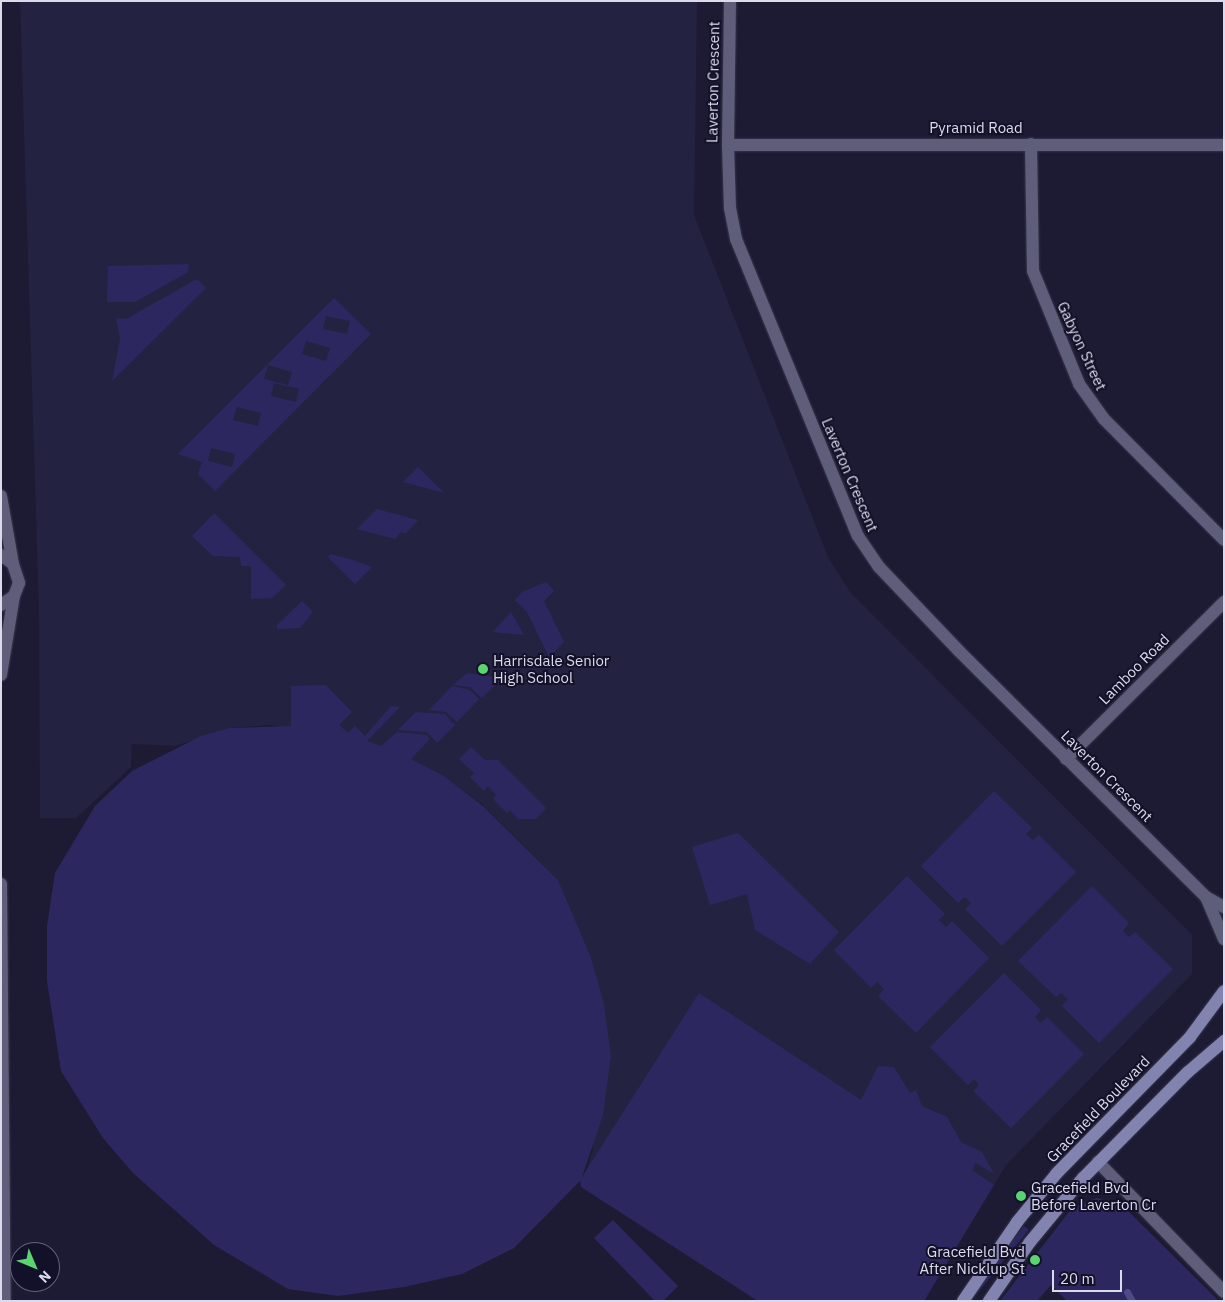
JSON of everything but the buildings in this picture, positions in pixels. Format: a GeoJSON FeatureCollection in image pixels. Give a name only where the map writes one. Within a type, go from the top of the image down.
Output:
{"type":"FeatureCollection","features":[{"type":"Feature","properties":{"kind":"street","name":"Laverton Crescent"},"geometry":{"type":"LineString","coordinates":[[730,1],[728,146],[730,208],[740,254],[860,542],[879,567],[1066,759],[1206,897],[1224,907]]}},
{"type":"Feature","properties":{"kind":"street","name":"Gabyon Street"},"geometry":{"type":"LineString","coordinates":[[1030,144],[1033,271],[1079,384],[1104,419],[1224,540]]}},
{"type":"Feature","properties":{"kind":"street","name":"Pyramid Road"},"geometry":{"type":"LineString","coordinates":[[728,146],[1224,145]]}},
{"type":"Feature","properties":{"kind":"street"},"geometry":{"type":"LineString","coordinates":[[1,496],[13,564],[19,583],[14,596],[1,675]]}},
{"type":"Feature","properties":{"kind":"street"},"geometry":{"type":"LineString","coordinates":[[1,555],[13,564]]}},
{"type":"Feature","properties":{"kind":"street"},"geometry":{"type":"LineString","coordinates":[[1,605],[14,596]]}},
{"type":"Feature","properties":{"kind":"street","name":"Lamboo Road"},"geometry":{"type":"LineString","coordinates":[[1066,759],[1224,602]]}},
{"type":"Feature","properties":{"kind":"street"},"geometry":{"type":"LineString","coordinates":[[1,884],[6,1301]]}},
{"type":"Feature","properties":{"kind":"street","name":"Laverton Crescent"},"geometry":{"type":"LineString","coordinates":[[1206,897],[1224,939]]}},
{"type":"Feature","properties":{"kind":"street","name":"Gracefield Boulevard"},"geometry":{"type":"LineString","coordinates":[[963,1301],[1013,1228],[1057,1173],[1190,1038],[1224,991]]}},
{"type":"Feature","properties":{"kind":"street"},"geometry":{"type":"LineString","coordinates":[[989,1301],[1034,1236],[1098,1162],[1203,1057],[1224,1041]]}},
{"type":"Feature","properties":{"kind":"street"},"geometry":{"type":"LineString","coordinates":[[1098,1162],[1224,1292]]}},
{"type":"Feature","properties":{"kind":"shaded area","name":"Harrisdale Senior High School"},"geometry":{"type":"Polygon","coordinates":[[[20,1],[697,1],[694,215],[828,557],[850,592],[1192,935],[1192,974],[1006,1165],[924,1301],[758,1301],[581,1187],[593,1149],[590,955],[558,880],[484,806],[444,776],[390,749],[270,725],[229,728],[175,746],[132,744],[131,767],[76,818],[40,818],[39,613],[20,1]]]}},
{"type":"Feature","properties":{"kind":"shaded area"},"geometry":{"type":"Polygon","coordinates":[[[189,264],[188,272],[135,302],[107,302],[108,266],[189,264]]]}},
{"type":"Feature","properties":{"kind":"shaded area"},"geometry":{"type":"Polygon","coordinates":[[[197,279],[206,288],[112,381],[120,339],[116,318],[126,319],[197,279]]]}},
{"type":"Feature","properties":{"kind":"shaded area"},"geometry":{"type":"Polygon","coordinates":[[[334,298],[371,334],[215,491],[198,474],[202,462],[178,454],[334,298]],[[326,316],[323,329],[347,334],[350,321],[326,316]],[[306,341],[302,354],[326,361],[330,348],[306,341]],[[268,365],[264,379],[288,385],[292,372],[268,365]],[[274,383],[271,396],[296,402],[299,389],[274,383]],[[237,407],[233,420],[258,426],[261,413],[237,407]],[[211,448],[208,461],[232,467],[235,454],[211,448]]]}},
{"type":"Feature","properties":{"kind":"shaded area"},"geometry":{"type":"Polygon","coordinates":[[[418,467],[444,493],[403,482],[418,467]]]}},
{"type":"Feature","properties":{"kind":"shaded area"},"geometry":{"type":"Polygon","coordinates":[[[377,509],[418,520],[405,534],[401,532],[395,539],[357,529],[377,509]]]}},
{"type":"Feature","properties":{"kind":"shaded area"},"geometry":{"type":"Polygon","coordinates":[[[214,513],[286,585],[272,598],[251,599],[251,566],[241,566],[240,557],[213,556],[192,536],[214,513]]]}},
{"type":"Feature","properties":{"kind":"shaded area"},"geometry":{"type":"Polygon","coordinates":[[[331,554],[372,567],[355,584],[328,557],[331,554]]]}},
{"type":"Feature","properties":{"kind":"shaded area"},"geometry":{"type":"Polygon","coordinates":[[[546,582],[554,591],[544,601],[564,642],[549,657],[527,612],[515,600],[522,592],[546,582]]]}},
{"type":"Feature","properties":{"kind":"shaded area"},"geometry":{"type":"Polygon","coordinates":[[[302,601],[313,612],[300,628],[277,629],[277,625],[302,601]]]}},
{"type":"Feature","properties":{"kind":"shaded area"},"geometry":{"type":"Polygon","coordinates":[[[511,612],[524,635],[493,632],[511,612]]]}},
{"type":"Feature","properties":{"kind":"shaded area"},"geometry":{"type":"Polygon","coordinates":[[[467,673],[497,677],[500,680],[482,698],[470,687],[453,685],[467,673]]]}},
{"type":"Feature","properties":{"kind":"shaded area"},"geometry":{"type":"Polygon","coordinates":[[[326,685],[352,712],[339,725],[348,733],[355,726],[365,736],[391,706],[400,707],[367,741],[381,746],[397,732],[427,735],[430,739],[411,759],[444,776],[483,806],[558,880],[590,955],[604,1004],[611,1056],[603,1115],[582,1177],[699,993],[861,1100],[878,1066],[894,1067],[910,1093],[916,1090],[922,1106],[947,1117],[961,1142],[982,1152],[994,1174],[976,1163],[972,1170],[994,1185],[924,1301],[758,1301],[581,1187],[580,1181],[514,1248],[462,1274],[404,1287],[338,1296],[288,1289],[214,1245],[133,1173],[103,1138],[61,1071],[47,981],[47,926],[55,873],[95,806],[132,771],[201,736],[229,728],[291,726],[291,686],[326,685]]]}},
{"type":"Feature","properties":{"kind":"shaded area"},"geometry":{"type":"Polygon","coordinates":[[[452,686],[470,690],[479,699],[457,722],[446,712],[429,710],[452,686]]]}},
{"type":"Feature","properties":{"kind":"shaded area"},"geometry":{"type":"Polygon","coordinates":[[[416,712],[445,714],[455,725],[437,743],[427,732],[398,730],[416,712]]]}},
{"type":"Feature","properties":{"kind":"shaded area"},"geometry":{"type":"Polygon","coordinates":[[[471,747],[485,760],[498,760],[546,808],[536,819],[518,819],[510,810],[507,813],[493,799],[496,795],[488,786],[484,791],[470,777],[474,773],[459,759],[471,747]]]}},
{"type":"Feature","properties":{"kind":"shaded area"},"geometry":{"type":"Polygon","coordinates":[[[994,791],[1032,828],[1026,834],[1033,840],[1039,835],[1076,872],[1002,946],[965,909],[971,903],[965,897],[958,903],[921,866],[994,791]]]}},
{"type":"Feature","properties":{"kind":"shaded area"},"geometry":{"type":"Polygon","coordinates":[[[738,833],[839,932],[810,964],[755,930],[747,894],[710,905],[692,847],[738,833]]]}},
{"type":"Feature","properties":{"kind":"shaded area"},"geometry":{"type":"Polygon","coordinates":[[[907,876],[945,914],[939,920],[946,927],[952,921],[989,958],[916,1033],[878,996],[884,989],[877,982],[871,988],[834,950],[907,876]]]}},
{"type":"Feature","properties":{"kind":"shaded area"},"geometry":{"type":"Polygon","coordinates":[[[1092,886],[1129,923],[1123,931],[1129,937],[1135,932],[1173,969],[1099,1043],[1062,1006],[1068,999],[1061,993],[1056,997],[1018,961],[1092,886]]]}},
{"type":"Feature","properties":{"kind":"shaded area"},"geometry":{"type":"Polygon","coordinates":[[[1004,973],[1041,1010],[1035,1017],[1040,1023],[1047,1017],[1084,1054],[1011,1128],[973,1091],[979,1085],[974,1079],[968,1085],[930,1047],[1004,973]]]}},
{"type":"Feature","properties":{"kind":"shaded area"},"geometry":{"type":"Polygon","coordinates":[[[1097,1198],[1122,1205],[1219,1301],[1067,1301],[1051,1285],[1037,1301],[1000,1301],[1072,1208],[1097,1198]]]}},
{"type":"Feature","properties":{"kind":"shaded area"},"geometry":{"type":"Polygon","coordinates":[[[613,1220],[678,1286],[663,1301],[655,1301],[594,1238],[613,1220]]]}},
{"type":"Feature","properties":{"kind":"shaded area"},"geometry":{"type":"Polygon","coordinates":[[[1024,1226],[1029,1230],[971,1300],[967,1297],[1024,1226]]]}},
{"type":"Feature","properties":{"kind":"waterway"},"geometry":{"type":"LineString","coordinates":[[1127,1292],[1132,1301]]}},
{"type":"Feature","properties":{"kind":"place","name":"Harrisdale Senior High School"},"geometry":{"type":"Point","coordinates":[483,669]}},
{"type":"Feature","properties":{"kind":"place","name":"Gracefield Bvd Before Laverton Cr"},"geometry":{"type":"Point","coordinates":[1021,1196]}},
{"type":"Feature","properties":{"kind":"place","name":"Gracefield Bvd After Nicklup St"},"geometry":{"type":"Point","coordinates":[1035,1260]}}]}
